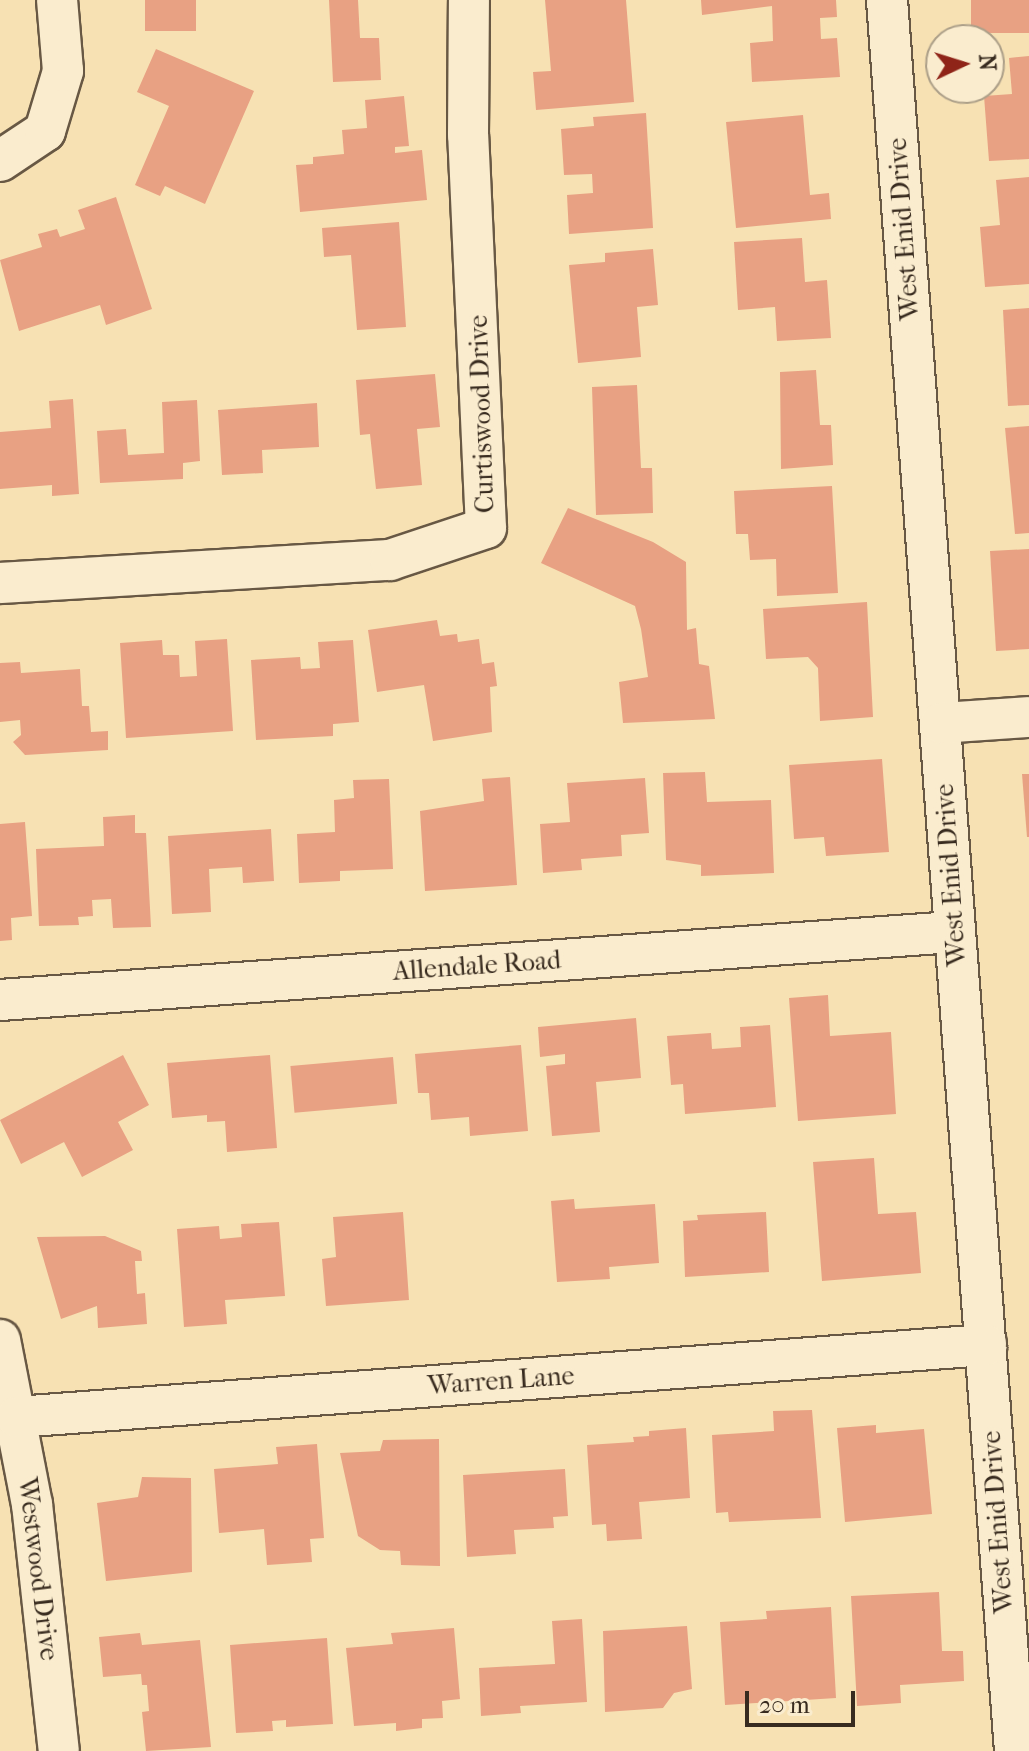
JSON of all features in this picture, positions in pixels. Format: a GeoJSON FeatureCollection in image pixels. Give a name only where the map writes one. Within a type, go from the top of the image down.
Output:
{"type":"FeatureCollection","features":[{"type":"Feature","properties":{"kind":"street"},"geometry":{"type":"LineString","coordinates":[[0,161],[45,131],[63,71],[57,0]]}},
{"type":"Feature","properties":{"kind":"street","name":"Curtiswood Drive"},"geometry":{"type":"LineString","coordinates":[[0,583],[390,560],[486,528],[468,135],[469,0]]}},
{"type":"Feature","properties":{"kind":"street","name":"West Enid Drive"},"geometry":{"type":"LineString","coordinates":[[887,0],[1015,1751]]}},
{"type":"Feature","properties":{"kind":"street"},"geometry":{"type":"LineString","coordinates":[[941,723],[1029,717]]}},
{"type":"Feature","properties":{"kind":"street","name":"Allendale Road"},"geometry":{"type":"LineString","coordinates":[[0,1000],[954,932]]}},
{"type":"Feature","properties":{"kind":"street","name":"Westwood Drive"},"geometry":{"type":"LineString","coordinates":[[0,1340],[32,1504],[59,1751]]}},
{"type":"Feature","properties":{"kind":"street","name":"Warren Lane"},"geometry":{"type":"LineString","coordinates":[[17,1417],[986,1345]]}},
{"type":"Feature","properties":{"kind":"building"},"geometry":{"type":"Polygon","coordinates":[[[145,0],[196,0],[196,31],[145,31],[145,0]]]}},
{"type":"Feature","properties":{"kind":"building"},"geometry":{"type":"Polygon","coordinates":[[[329,0],[358,0],[360,38],[379,38],[381,80],[333,82],[329,0]]]}},
{"type":"Feature","properties":{"kind":"building"},"geometry":{"type":"Polygon","coordinates":[[[545,0],[626,0],[634,102],[536,110],[533,72],[551,71],[545,0]]]}},
{"type":"Feature","properties":{"kind":"building"},"geometry":{"type":"Polygon","coordinates":[[[701,0],[836,0],[837,17],[820,18],[821,39],[837,38],[840,77],[752,82],[750,43],[773,41],[772,6],[702,15],[701,0]]]}},
{"type":"Feature","properties":{"kind":"building"},"geometry":{"type":"Polygon","coordinates":[[[971,0],[1029,0],[1029,33],[1005,33],[1005,24],[971,24],[971,0]]]}},
{"type":"Feature","properties":{"kind":"building"},"geometry":{"type":"Polygon","coordinates":[[[156,49],[254,91],[205,204],[165,186],[160,196],[135,185],[169,106],[137,92],[156,49]]]}},
{"type":"Feature","properties":{"kind":"building"},"geometry":{"type":"Polygon","coordinates":[[[1029,56],[1029,159],[989,161],[985,104],[1005,104],[1005,94],[1012,94],[1009,58],[1029,56]]]}},
{"type":"Feature","properties":{"kind":"building"},"geometry":{"type":"Polygon","coordinates":[[[404,96],[409,146],[395,147],[395,153],[422,150],[427,200],[300,212],[296,165],[313,164],[313,157],[344,154],[342,130],[367,128],[365,100],[404,96]]]}},
{"type":"Feature","properties":{"kind":"building"},"geometry":{"type":"Polygon","coordinates":[[[646,113],[653,228],[569,234],[567,195],[593,193],[592,174],[564,175],[561,129],[594,126],[593,117],[646,113]]]}},
{"type":"Feature","properties":{"kind":"building"},"geometry":{"type":"Polygon","coordinates":[[[803,115],[810,195],[829,193],[831,219],[736,228],[726,122],[803,115]]]}},
{"type":"Feature","properties":{"kind":"building"},"geometry":{"type":"Polygon","coordinates":[[[1029,177],[1029,284],[985,287],[980,227],[1000,225],[996,180],[1029,177]]]}},
{"type":"Feature","properties":{"kind":"building"},"geometry":{"type":"Polygon","coordinates":[[[116,197],[152,309],[106,325],[100,305],[19,331],[0,260],[42,247],[38,234],[57,229],[60,237],[85,229],[78,210],[116,197]]]}},
{"type":"Feature","properties":{"kind":"building"},"geometry":{"type":"Polygon","coordinates":[[[399,222],[406,327],[357,330],[351,255],[324,257],[322,228],[399,222]]]}},
{"type":"Feature","properties":{"kind":"building"},"geometry":{"type":"Polygon","coordinates":[[[802,238],[805,282],[827,280],[831,338],[777,341],[775,307],[738,310],[734,242],[802,238]]]}},
{"type":"Feature","properties":{"kind":"building"},"geometry":{"type":"Polygon","coordinates":[[[653,249],[658,305],[637,307],[641,357],[578,363],[569,265],[605,262],[605,253],[653,249]]]}},
{"type":"Feature","properties":{"kind":"building"},"geometry":{"type":"Polygon","coordinates":[[[1029,308],[1029,405],[1008,406],[1003,310],[1029,308]]]}},
{"type":"Feature","properties":{"kind":"building"},"geometry":{"type":"Polygon","coordinates":[[[816,370],[820,425],[831,425],[833,465],[781,469],[780,372],[816,370]]]}},
{"type":"Feature","properties":{"kind":"building"},"geometry":{"type":"Polygon","coordinates":[[[435,374],[440,427],[417,429],[422,485],[376,489],[370,434],[360,435],[356,380],[435,374]]]}},
{"type":"Feature","properties":{"kind":"building"},"geometry":{"type":"Polygon","coordinates":[[[637,385],[641,468],[652,468],[653,513],[596,515],[592,387],[637,385]]]}},
{"type":"Feature","properties":{"kind":"building"},"geometry":{"type":"Polygon","coordinates":[[[73,399],[79,494],[52,496],[52,485],[0,489],[0,432],[51,428],[49,401],[73,399]]]}},
{"type":"Feature","properties":{"kind":"building"},"geometry":{"type":"Polygon","coordinates":[[[197,400],[200,461],[183,463],[183,479],[100,483],[97,431],[126,429],[128,455],[164,453],[162,402],[197,400]]]}},
{"type":"Feature","properties":{"kind":"building"},"geometry":{"type":"Polygon","coordinates":[[[317,403],[319,447],[262,450],[263,473],[222,475],[218,410],[317,403]]]}},
{"type":"Feature","properties":{"kind":"building"},"geometry":{"type":"Polygon","coordinates":[[[1029,426],[1029,533],[1015,534],[1005,428],[1029,426]]]}},
{"type":"Feature","properties":{"kind":"building"},"geometry":{"type":"Polygon","coordinates":[[[832,486],[838,593],[777,596],[776,559],[750,560],[748,534],[736,534],[734,491],[832,486]]]}},
{"type":"Feature","properties":{"kind":"building"},"geometry":{"type":"Polygon","coordinates":[[[568,508],[653,542],[686,562],[687,630],[696,628],[699,664],[709,666],[715,719],[623,723],[619,682],[648,677],[641,629],[635,606],[541,563],[568,508]]]}},
{"type":"Feature","properties":{"kind":"building"},"geometry":{"type":"Polygon","coordinates":[[[1029,549],[1029,649],[996,651],[990,551],[1029,549]]]}},
{"type":"Feature","properties":{"kind":"building"},"geometry":{"type":"Polygon","coordinates":[[[867,602],[873,717],[820,721],[818,668],[808,657],[766,659],[763,609],[867,602]]]}},
{"type":"Feature","properties":{"kind":"building"},"geometry":{"type":"Polygon","coordinates":[[[437,620],[440,636],[457,634],[458,642],[479,639],[482,664],[494,662],[497,686],[490,687],[492,732],[433,741],[424,685],[377,692],[368,630],[437,620]]]}},
{"type":"Feature","properties":{"kind":"building"},"geometry":{"type":"Polygon","coordinates":[[[227,639],[233,731],[126,738],[120,643],[162,640],[163,655],[179,655],[180,677],[197,676],[195,641],[227,639]]]}},
{"type":"Feature","properties":{"kind":"building"},"geometry":{"type":"Polygon","coordinates":[[[353,640],[359,722],[333,724],[333,736],[256,740],[251,660],[300,657],[301,669],[320,668],[318,642],[353,640]]]}},
{"type":"Feature","properties":{"kind":"building"},"geometry":{"type":"Polygon","coordinates":[[[20,662],[21,673],[80,669],[82,706],[89,706],[91,732],[108,731],[108,750],[25,755],[13,742],[21,735],[20,720],[0,722],[0,663],[20,662]]]}},
{"type":"Feature","properties":{"kind":"building"},"geometry":{"type":"Polygon","coordinates":[[[882,759],[889,852],[826,856],[824,837],[794,839],[789,765],[882,759]]]}},
{"type":"Feature","properties":{"kind":"building"},"geometry":{"type":"Polygon","coordinates":[[[705,772],[707,802],[771,800],[774,873],[701,876],[701,865],[666,860],[663,773],[705,772]]]}},
{"type":"Feature","properties":{"kind":"building"},"geometry":{"type":"Polygon","coordinates":[[[1022,774],[1029,774],[1029,837],[1027,837],[1022,774]]]}},
{"type":"Feature","properties":{"kind":"building"},"geometry":{"type":"Polygon","coordinates":[[[510,777],[517,885],[425,891],[420,811],[484,801],[482,779],[510,777]]]}},
{"type":"Feature","properties":{"kind":"building"},"geometry":{"type":"Polygon","coordinates":[[[645,778],[649,833],[621,835],[622,856],[581,859],[582,870],[543,873],[540,824],[570,822],[567,783],[645,778]]]}},
{"type":"Feature","properties":{"kind":"building"},"geometry":{"type":"Polygon","coordinates":[[[389,779],[393,869],[340,871],[340,881],[299,883],[297,834],[335,832],[334,800],[354,798],[353,780],[389,779]]]}},
{"type":"Feature","properties":{"kind":"building"},"geometry":{"type":"Polygon","coordinates":[[[135,815],[135,833],[146,833],[151,927],[113,928],[111,899],[92,900],[93,916],[78,917],[79,925],[39,926],[36,849],[104,846],[103,817],[135,815]]]}},
{"type":"Feature","properties":{"kind":"building"},"geometry":{"type":"Polygon","coordinates":[[[25,822],[32,916],[11,918],[12,940],[0,941],[0,824],[25,822]]]}},
{"type":"Feature","properties":{"kind":"building"},"geometry":{"type":"Polygon","coordinates":[[[271,829],[274,881],[243,883],[242,867],[209,869],[211,912],[172,914],[168,836],[271,829]]]}},
{"type":"Feature","properties":{"kind":"building"},"geometry":{"type":"Polygon","coordinates":[[[828,995],[830,1036],[891,1032],[896,1114],[798,1121],[789,998],[828,995]]]}},
{"type":"Feature","properties":{"kind":"building"},"geometry":{"type":"Polygon","coordinates":[[[636,1018],[641,1078],[596,1082],[600,1132],[552,1136],[546,1066],[565,1064],[565,1054],[540,1057],[538,1027],[636,1018]]]}},
{"type":"Feature","properties":{"kind":"building"},"geometry":{"type":"Polygon","coordinates":[[[770,1025],[776,1107],[685,1114],[683,1084],[671,1085],[667,1036],[711,1033],[712,1049],[741,1047],[740,1027],[770,1025]]]}},
{"type":"Feature","properties":{"kind":"building"},"geometry":{"type":"Polygon","coordinates":[[[521,1045],[528,1131],[470,1136],[469,1117],[431,1120],[429,1093],[418,1093],[415,1054],[521,1045]]]}},
{"type":"Feature","properties":{"kind":"building"},"geometry":{"type":"Polygon","coordinates":[[[123,1055],[149,1105],[118,1122],[133,1150],[82,1177],[64,1142],[21,1164],[0,1120],[123,1055]]]}},
{"type":"Feature","properties":{"kind":"building"},"geometry":{"type":"Polygon","coordinates":[[[270,1055],[277,1148],[227,1152],[225,1121],[207,1122],[207,1115],[172,1118],[167,1063],[270,1055]]]}},
{"type":"Feature","properties":{"kind":"building"},"geometry":{"type":"Polygon","coordinates":[[[393,1057],[397,1104],[294,1113],[290,1066],[393,1057]]]}},
{"type":"Feature","properties":{"kind":"building"},"geometry":{"type":"Polygon","coordinates":[[[874,1158],[878,1214],[916,1212],[921,1273],[822,1281],[813,1162],[874,1158]]]}},
{"type":"Feature","properties":{"kind":"building"},"geometry":{"type":"Polygon","coordinates":[[[574,1199],[575,1209],[655,1204],[659,1263],[609,1267],[610,1279],[557,1282],[551,1201],[574,1199]]]}},
{"type":"Feature","properties":{"kind":"building"},"geometry":{"type":"Polygon","coordinates":[[[403,1212],[409,1300],[326,1306],[322,1259],[336,1257],[333,1217],[403,1212]]]}},
{"type":"Feature","properties":{"kind":"building"},"geometry":{"type":"Polygon","coordinates":[[[766,1212],[769,1272],[685,1277],[683,1221],[698,1220],[697,1215],[766,1212]]]}},
{"type":"Feature","properties":{"kind":"building"},"geometry":{"type":"Polygon","coordinates":[[[279,1222],[285,1296],[225,1300],[227,1324],[184,1327],[177,1229],[219,1226],[220,1239],[242,1237],[241,1224],[279,1222]]]}},
{"type":"Feature","properties":{"kind":"building"},"geometry":{"type":"Polygon","coordinates":[[[105,1236],[141,1251],[142,1261],[135,1261],[137,1294],[145,1293],[147,1324],[98,1328],[97,1306],[61,1319],[37,1237],[105,1236]]]}},
{"type":"Feature","properties":{"kind":"building"},"geometry":{"type":"Polygon","coordinates":[[[812,1410],[821,1518],[729,1522],[728,1512],[716,1513],[712,1435],[774,1431],[773,1411],[812,1410]]]}},
{"type":"Feature","properties":{"kind":"building"},"geometry":{"type":"Polygon","coordinates":[[[876,1425],[876,1433],[924,1429],[932,1514],[845,1522],[837,1428],[876,1425]]]}},
{"type":"Feature","properties":{"kind":"building"},"geometry":{"type":"Polygon","coordinates":[[[686,1428],[690,1498],[639,1502],[642,1539],[607,1541],[606,1524],[592,1525],[587,1445],[634,1442],[633,1437],[649,1436],[649,1431],[686,1428]]]}},
{"type":"Feature","properties":{"kind":"building"},"geometry":{"type":"Polygon","coordinates":[[[439,1439],[440,1566],[401,1565],[400,1551],[380,1550],[358,1536],[340,1453],[380,1451],[383,1440],[439,1439]]]}},
{"type":"Feature","properties":{"kind":"building"},"geometry":{"type":"Polygon","coordinates":[[[317,1444],[324,1538],[310,1539],[312,1562],[267,1565],[264,1529],[219,1533],[214,1469],[278,1464],[276,1447],[317,1444]]]}},
{"type":"Feature","properties":{"kind":"building"},"geometry":{"type":"Polygon","coordinates":[[[565,1469],[568,1516],[553,1517],[554,1528],[514,1530],[516,1554],[467,1557],[463,1475],[565,1469]]]}},
{"type":"Feature","properties":{"kind":"building"},"geometry":{"type":"Polygon","coordinates":[[[142,1477],[191,1478],[192,1572],[106,1581],[97,1503],[138,1497],[142,1477]]]}},
{"type":"Feature","properties":{"kind":"building"},"geometry":{"type":"Polygon","coordinates":[[[939,1592],[942,1651],[963,1651],[964,1681],[900,1685],[901,1703],[857,1706],[851,1596],[939,1592]]]}},
{"type":"Feature","properties":{"kind":"building"},"geometry":{"type":"Polygon","coordinates":[[[831,1607],[836,1698],[725,1705],[720,1622],[767,1619],[766,1611],[831,1607]]]}},
{"type":"Feature","properties":{"kind":"building"},"geometry":{"type":"Polygon","coordinates":[[[582,1619],[587,1702],[520,1706],[521,1713],[481,1716],[479,1668],[555,1664],[552,1621],[582,1619]]]}},
{"type":"Feature","properties":{"kind":"building"},"geometry":{"type":"Polygon","coordinates":[[[687,1626],[692,1689],[674,1693],[663,1708],[605,1712],[603,1631],[687,1626]]]}},
{"type":"Feature","properties":{"kind":"building"},"geometry":{"type":"Polygon","coordinates":[[[454,1628],[460,1699],[442,1701],[443,1718],[422,1719],[422,1728],[396,1731],[396,1723],[354,1726],[346,1648],[393,1644],[391,1633],[454,1628]]]}},
{"type":"Feature","properties":{"kind":"building"},"geometry":{"type":"Polygon","coordinates":[[[140,1633],[142,1645],[200,1640],[211,1747],[146,1751],[142,1712],[149,1711],[147,1685],[142,1685],[141,1674],[103,1677],[99,1637],[140,1633]]]}},
{"type":"Feature","properties":{"kind":"building"},"geometry":{"type":"Polygon","coordinates":[[[327,1638],[333,1724],[286,1727],[286,1720],[272,1721],[273,1731],[236,1733],[230,1645],[327,1638]]]}}]}
